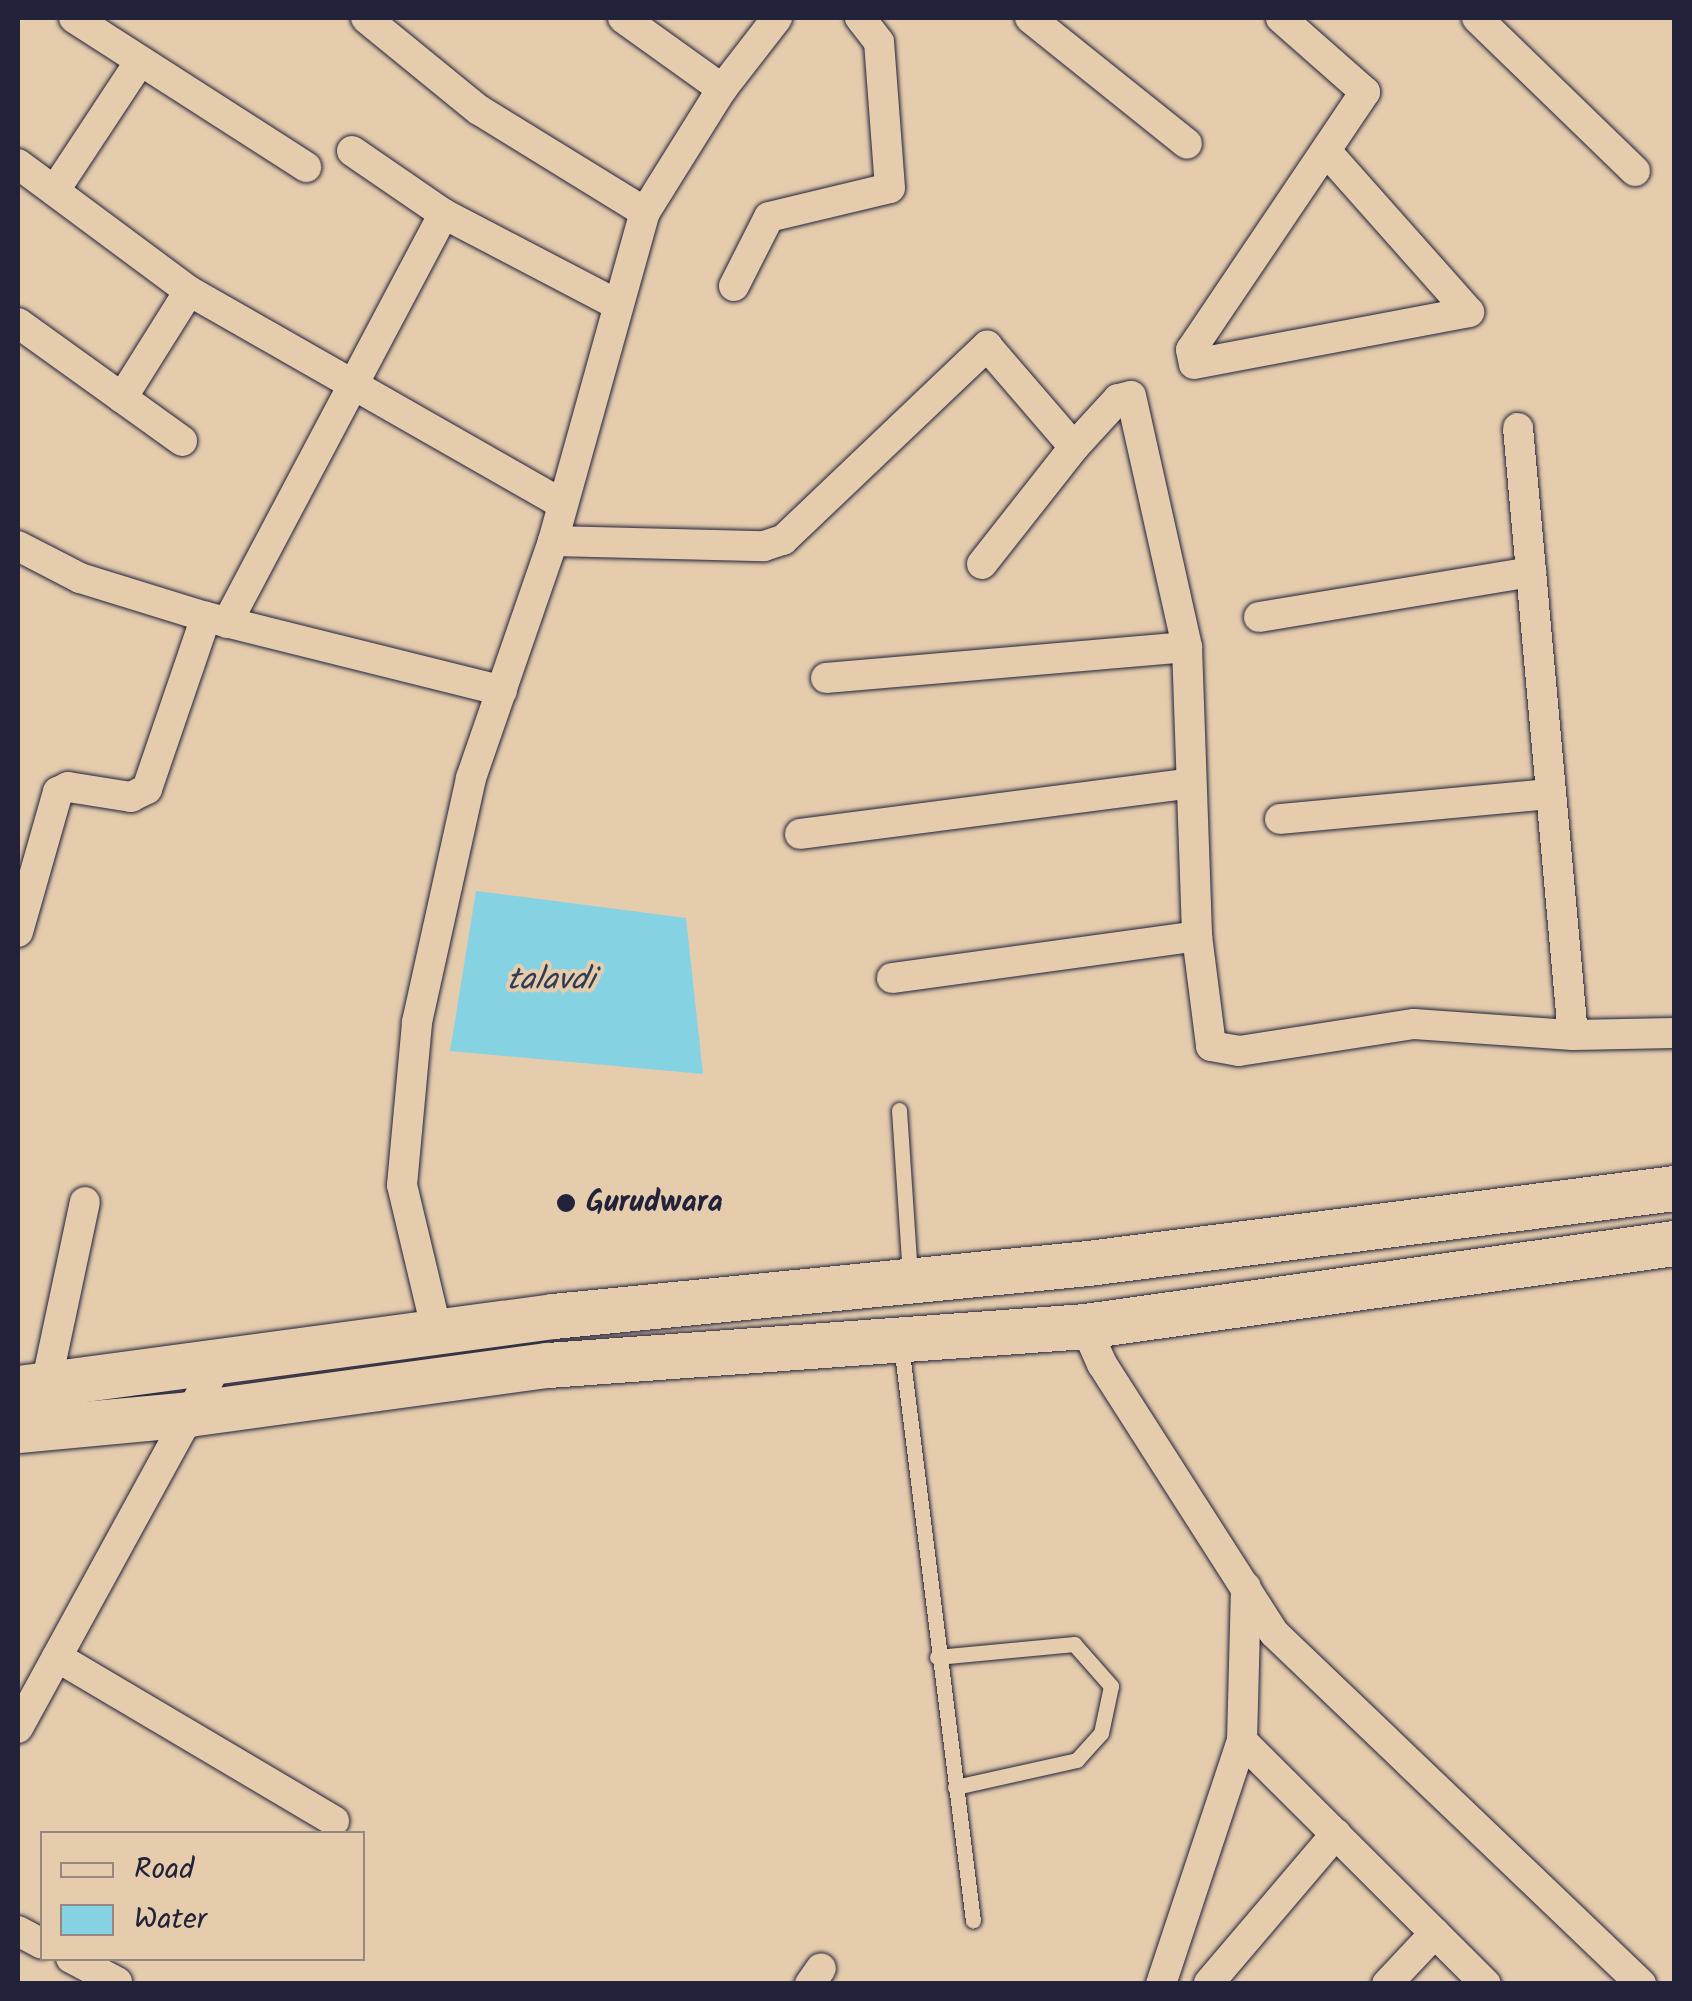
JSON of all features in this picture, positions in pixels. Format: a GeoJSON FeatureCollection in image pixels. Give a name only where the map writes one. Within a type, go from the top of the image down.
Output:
{"type":"FeatureCollection","features":[{"type":"Feature","properties":{"kind":"main road"},"geometry":{"type":"LineString","coordinates":[[32,1386],[437,1332],[910,1277],[1088,1263],[1674,1188]]}},
{"type":"Feature","properties":{"kind":"main road"},"geometry":{"type":"LineString","coordinates":[[18,1430],[189,1414],[548,1365],[900,1335],[1085,1326],[1674,1243]]}},
{"type":"Feature","properties":{"kind":"street"},"geometry":{"type":"LineString","coordinates":[[74,18],[306,168]]}},
{"type":"Feature","properties":{"kind":"street"},"geometry":{"type":"LineString","coordinates":[[366,18],[479,110],[645,212]]}},
{"type":"Feature","properties":{"kind":"street"},"geometry":{"type":"LineString","coordinates":[[623,18],[722,88]]}},
{"type":"Feature","properties":{"kind":"street"},"geometry":{"type":"LineString","coordinates":[[437,1332],[402,1185],[417,1022],[471,778],[553,541],[616,304],[645,212],[722,88],[777,18]]}},
{"type":"Feature","properties":{"kind":"street"},"geometry":{"type":"LineString","coordinates":[[734,286],[769,216],[890,188],[880,42],[860,18]]}},
{"type":"Feature","properties":{"kind":"street"},"geometry":{"type":"LineString","coordinates":[[1030,18],[1187,144]]}},
{"type":"Feature","properties":{"kind":"street"},"geometry":{"type":"LineString","coordinates":[[1281,18],[1365,92],[1191,350],[1194,364],[1470,312],[1327,152]]}},
{"type":"Feature","properties":{"kind":"street"},"geometry":{"type":"LineString","coordinates":[[1477,18],[1636,171]]}},
{"type":"Feature","properties":{"kind":"street"},"geometry":{"type":"LineString","coordinates":[[140,61],[31,182],[190,291],[562,504]]}},
{"type":"Feature","properties":{"kind":"street"},"geometry":{"type":"LineString","coordinates":[[352,151],[444,214],[616,304]]}},
{"type":"Feature","properties":{"kind":"street"},"geometry":{"type":"LineString","coordinates":[[18,932],[58,792],[68,787],[131,797],[147,790],[216,620],[355,388],[444,214]]}},
{"type":"Feature","properties":{"kind":"street"},"geometry":{"type":"LineString","coordinates":[[122,398],[190,291]]}},
{"type":"Feature","properties":{"kind":"street"},"geometry":{"type":"LineString","coordinates":[[18,323],[182,441]]}},
{"type":"Feature","properties":{"kind":"street"},"geometry":{"type":"LineString","coordinates":[[553,541],[764,546],[783,540],[988,346],[1074,447]]}},
{"type":"Feature","properties":{"kind":"street"},"geometry":{"type":"LineString","coordinates":[[982,564],[1074,447],[1118,399],[1131,396],[1187,647],[1188,784],[1197,936],[1212,1046],[1240,1051],[1414,1024],[1573,1035],[1674,1033]]}},
{"type":"Feature","properties":{"kind":"street"},"geometry":{"type":"LineString","coordinates":[[1518,428],[1573,1035]]}},
{"type":"Feature","properties":{"kind":"street"},"geometry":{"type":"LineString","coordinates":[[18,546],[80,578],[216,620],[502,691]]}},
{"type":"Feature","properties":{"kind":"street"},"geometry":{"type":"LineString","coordinates":[[1259,617],[1531,572]]}},
{"type":"Feature","properties":{"kind":"street"},"geometry":{"type":"LineString","coordinates":[[826,678],[1187,647]]}},
{"type":"Feature","properties":{"kind":"street"},"geometry":{"type":"LineString","coordinates":[[800,834],[1188,784]]}},
{"type":"Feature","properties":{"kind":"street"},"geometry":{"type":"LineString","coordinates":[[1280,819],[1551,794]]}},
{"type":"Feature","properties":{"kind":"street"},"geometry":{"type":"LineString","coordinates":[[892,978],[1197,936]]}},
{"type":"Feature","properties":{"kind":"street"},"geometry":{"type":"LineString","coordinates":[[32,1386],[84,1202]]}},
{"type":"Feature","properties":{"kind":"street"},"geometry":{"type":"LineString","coordinates":[[1085,1326],[1102,1364],[1274,1633],[1641,1984]]}},
{"type":"Feature","properties":{"kind":"street"},"geometry":{"type":"LineString","coordinates":[[18,1728],[218,1362]]}},
{"type":"Feature","properties":{"kind":"street"},"geometry":{"type":"LineString","coordinates":[[1161,1984],[1242,1741],[1246,1587]]}},
{"type":"Feature","properties":{"kind":"street"},"geometry":{"type":"LineString","coordinates":[[57,1658],[334,1821]]}},
{"type":"Feature","properties":{"kind":"street"},"geometry":{"type":"LineString","coordinates":[[1242,1741],[1486,1984]]}},
{"type":"Feature","properties":{"kind":"street"},"geometry":{"type":"LineString","coordinates":[[1209,1983],[1336,1834]]}},
{"type":"Feature","properties":{"kind":"street"},"geometry":{"type":"LineString","coordinates":[[18,1931],[40,1943]]}},
{"type":"Feature","properties":{"kind":"street"},"geometry":{"type":"LineString","coordinates":[[1386,1984],[1435,1932]]}},
{"type":"Feature","properties":{"kind":"street"},"geometry":{"type":"LineString","coordinates":[[77,1961],[116,1982]]}},
{"type":"Feature","properties":{"kind":"lane"},"geometry":{"type":"LineString","coordinates":[[898,1110],[910,1277]]}},
{"type":"Feature","properties":{"kind":"lane"},"geometry":{"type":"LineString","coordinates":[[900,1335],[973,1921]]}},
{"type":"Feature","properties":{"kind":"lane"},"geometry":{"type":"LineString","coordinates":[[937,1656],[1074,1644],[1111,1686],[1102,1733],[1077,1760],[955,1788]]}},
{"type":"Feature","properties":{"kind":"water","name":"talavdi"},"geometry":{"type":"Polygon","coordinates":[[[476,891],[686,918],[703,1074],[450,1051],[476,891]]]}},
{"type":"Feature","properties":{"kind":"place","name":"Gurudwara"},"geometry":{"type":"Point","coordinates":[566,1203]}}]}
